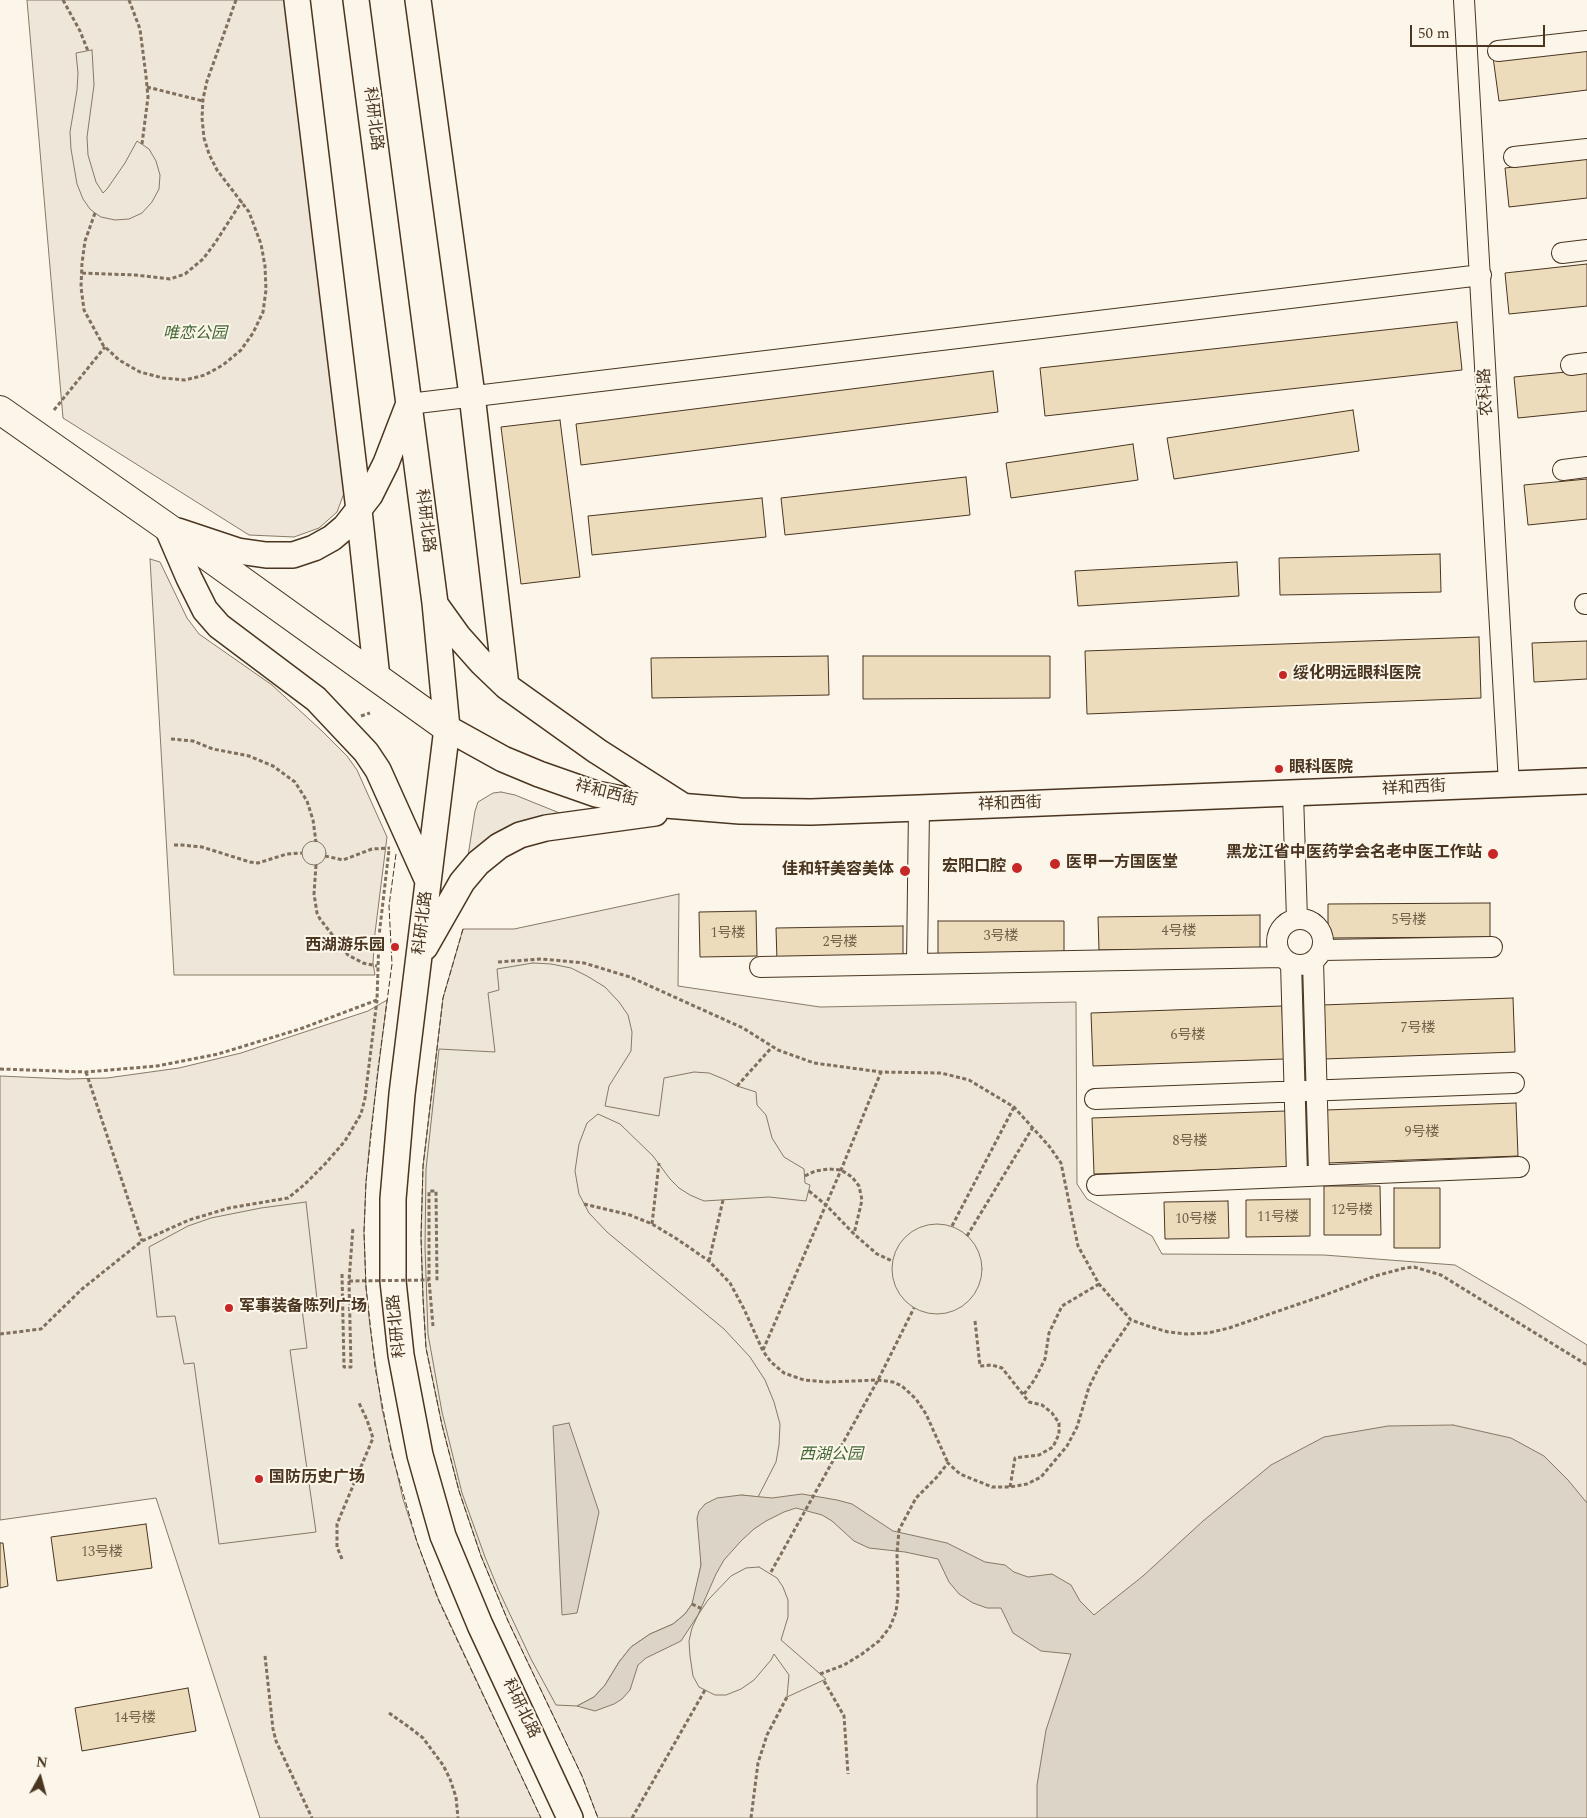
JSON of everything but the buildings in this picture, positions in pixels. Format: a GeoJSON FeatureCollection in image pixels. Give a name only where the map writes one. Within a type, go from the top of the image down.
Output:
{"type":"FeatureCollection","features":[{"type":"Feature","properties":{"kind":"highway"},"geometry":{"type":"LineString","coordinates":[[0,410],[168,527],[447,728]]}},
{"type":"Feature","properties":{"kind":"main road"},"geometry":{"type":"LineString","coordinates":[[297,0],[359,510],[377,678]]}},
{"type":"Feature","properties":{"kind":"main road","name":"科研北路"},"geometry":{"type":"LineString","coordinates":[[356,0],[434,603],[447,728],[402,1094],[393,1199],[393,1280],[401,1355],[420,1455],[443,1536],[480,1625],[570,1818]]}},
{"type":"Feature","properties":{"kind":"main road"},"geometry":{"type":"LineString","coordinates":[[418,0],[472,395],[506,686]]}},
{"type":"Feature","properties":{"kind":"main road"},"geometry":{"type":"LineString","coordinates":[[168,527],[238,550],[266,555],[293,555],[314,548],[332,538],[359,510],[379,479],[409,404]]}},
{"type":"Feature","properties":{"kind":"main road"},"geometry":{"type":"LineString","coordinates":[[168,527],[188,578],[205,610],[219,626],[316,699],[366,752],[378,770],[429,882]]}},
{"type":"Feature","properties":{"kind":"main road"},"geometry":{"type":"LineString","coordinates":[[434,603],[482,664],[506,686],[597,751],[687,808]]}},
{"type":"Feature","properties":{"kind":"main road","name":"祥和西街"},"geometry":{"type":"LineString","coordinates":[[447,728],[503,759],[596,794],[641,804],[740,811],[811,812],[1587,781]]}},
{"type":"Feature","properties":{"kind":"main road"},"geometry":{"type":"LineString","coordinates":[[420,958],[462,882],[478,863],[499,846],[520,835],[546,828],[687,808]]}},
{"type":"Feature","properties":{"kind":"street","name":"农科路"},"geometry":{"type":"LineString","coordinates":[[1464,0],[1509,784]]}},
{"type":"Feature","properties":{"kind":"street"},"geometry":{"type":"LineString","coordinates":[[1498,51],[1587,41]]}},
{"type":"Feature","properties":{"kind":"street"},"geometry":{"type":"LineString","coordinates":[[1514,157],[1587,149]]}},
{"type":"Feature","properties":{"kind":"street"},"geometry":{"type":"LineString","coordinates":[[1562,253],[1587,250]]}},
{"type":"Feature","properties":{"kind":"street"},"geometry":{"type":"LineString","coordinates":[[409,404],[1481,275]]}},
{"type":"Feature","properties":{"kind":"street"},"geometry":{"type":"LineString","coordinates":[[1563,470],[1587,467]]}},
{"type":"Feature","properties":{"kind":"street"},"geometry":{"type":"LineString","coordinates":[[1293,794],[1297,919]]}},
{"type":"Feature","properties":{"kind":"street"},"geometry":{"type":"LineString","coordinates":[[917,963],[919,808]]}},
{"type":"Feature","properties":{"kind":"street"},"geometry":{"type":"LineString","coordinates":[[1320,1174],[1317,1090],[1318,956],[1324,939],[1317,926],[1304,919],[1289,921],[1282,927],[1278,933],[1278,949],[1286,960],[1295,965],[1303,965],[1318,956],[1492,947]]}},
{"type":"Feature","properties":{"kind":"street"},"geometry":{"type":"LineString","coordinates":[[760,967],[917,963],[1286,960]]}},
{"type":"Feature","properties":{"kind":"street"},"geometry":{"type":"LineString","coordinates":[[1286,960],[1297,1175]]}},
{"type":"Feature","properties":{"kind":"street"},"geometry":{"type":"LineString","coordinates":[[1095,1099],[1514,1083]]}},
{"type":"Feature","properties":{"kind":"street"},"geometry":{"type":"LineString","coordinates":[[1097,1185],[1519,1167]]}},
{"type":"Feature","properties":{"kind":"path"},"geometry":{"type":"LineString","coordinates":[[63,0],[80,31],[88,51]]}},
{"type":"Feature","properties":{"kind":"path"},"geometry":{"type":"LineString","coordinates":[[129,0],[140,29],[147,87],[147,111],[142,144]]}},
{"type":"Feature","properties":{"kind":"path"},"geometry":{"type":"LineString","coordinates":[[95,213],[85,241],[82,273],[84,310],[105,347],[118,360],[140,372],[163,378],[185,380],[206,375],[223,365],[241,350],[253,333],[263,312],[266,290],[265,266],[249,212],[217,170],[209,154],[204,138],[202,118],[207,82],[236,0]]}},
{"type":"Feature","properties":{"kind":"path"},"geometry":{"type":"LineString","coordinates":[[147,87],[203,101]]}},
{"type":"Feature","properties":{"kind":"path"},"geometry":{"type":"LineString","coordinates":[[82,273],[135,275],[170,279],[185,274],[192,270],[207,254],[242,201]]}},
{"type":"Feature","properties":{"kind":"path"},"geometry":{"type":"LineString","coordinates":[[54,410],[105,347]]}},
{"type":"Feature","properties":{"kind":"path"},"geometry":{"type":"LineString","coordinates":[[358,717],[370,713]]}},
{"type":"Feature","properties":{"kind":"path"},"geometry":{"type":"LineString","coordinates":[[171,739],[193,741],[213,749],[249,756],[274,766],[295,782],[307,801],[313,820],[316,842]]}},
{"type":"Feature","properties":{"kind":"path"},"geometry":{"type":"LineString","coordinates":[[0,1334],[41,1329],[82,1288],[142,1241],[189,1220],[229,1208],[288,1198],[326,1164],[345,1141],[361,1114],[365,1098],[377,1000],[377,966],[382,906],[391,841]]}},
{"type":"Feature","properties":{"kind":"path"},"geometry":{"type":"LineString","coordinates":[[174,845],[202,847],[258,863],[287,854],[302,853]]}},
{"type":"Feature","properties":{"kind":"path"},"geometry":{"type":"LineString","coordinates":[[325,856],[343,860],[372,849],[390,848]]}},
{"type":"Feature","properties":{"kind":"path"},"geometry":{"type":"LineString","coordinates":[[316,865],[314,894],[317,913],[320,919],[348,955],[363,963],[377,966]]}},
{"type":"Feature","properties":{"kind":"path"},"geometry":{"type":"LineString","coordinates":[[498,962],[542,959],[584,963],[630,977],[743,1028],[778,1050],[814,1063],[882,1072],[941,1073],[969,1080],[1014,1107],[1049,1146],[1060,1163],[1078,1246],[1099,1284],[1131,1320],[1168,1332],[1187,1334],[1208,1333],[1229,1328],[1375,1276],[1414,1267],[1441,1275],[1587,1365]]}},
{"type":"Feature","properties":{"kind":"path"},"geometry":{"type":"LineString","coordinates":[[0,1069],[86,1072],[158,1066],[218,1054],[300,1029],[377,1000]]}},
{"type":"Feature","properties":{"kind":"path"},"geometry":{"type":"LineString","coordinates":[[737,1086],[772,1046]]}},
{"type":"Feature","properties":{"kind":"path"},"geometry":{"type":"LineString","coordinates":[[86,1072],[142,1241]]}},
{"type":"Feature","properties":{"kind":"path"},"geometry":{"type":"LineString","coordinates":[[763,1351],[882,1072]]}},
{"type":"Feature","properties":{"kind":"path"},"geometry":{"type":"LineString","coordinates":[[952,1226],[1014,1107]]}},
{"type":"Feature","properties":{"kind":"path"},"geometry":{"type":"LineString","coordinates":[[967,1236],[1033,1127]]}},
{"type":"Feature","properties":{"kind":"path"},"geometry":{"type":"LineString","coordinates":[[652,1224],[659,1163]]}},
{"type":"Feature","properties":{"kind":"path"},"geometry":{"type":"LineString","coordinates":[[804,1176],[814,1171],[841,1170],[852,1177],[859,1186],[862,1200],[854,1234]]}},
{"type":"Feature","properties":{"kind":"path"},"geometry":{"type":"LineString","coordinates":[[433,1326],[429,1280],[429,1191],[436,1191],[437,1281]]}},
{"type":"Feature","properties":{"kind":"path"},"geometry":{"type":"LineString","coordinates":[[808,1191],[826,1205],[854,1234],[877,1254],[892,1261]]}},
{"type":"Feature","properties":{"kind":"path"},"geometry":{"type":"LineString","coordinates":[[710,1261],[723,1200]]}},
{"type":"Feature","properties":{"kind":"path"},"geometry":{"type":"LineString","coordinates":[[584,1204],[630,1215],[652,1224],[710,1261],[730,1283],[744,1308],[763,1351],[771,1362],[784,1373],[804,1380],[827,1382],[878,1380],[893,1382],[902,1386],[916,1399],[926,1414],[948,1463],[960,1474],[992,1487],[1010,1487],[1027,1484],[1041,1477],[1067,1446],[1077,1427],[1089,1387],[1100,1365],[1131,1320]]}},
{"type":"Feature","properties":{"kind":"path"},"geometry":{"type":"LineString","coordinates":[[342,1274],[344,1367],[352,1367],[349,1281],[353,1227]]}},
{"type":"Feature","properties":{"kind":"path"},"geometry":{"type":"LineString","coordinates":[[349,1281],[429,1280]]}},
{"type":"Feature","properties":{"kind":"path"},"geometry":{"type":"LineString","coordinates":[[1024,1394],[1035,1379],[1045,1359],[1049,1333],[1062,1306],[1099,1284]]}},
{"type":"Feature","properties":{"kind":"path"},"geometry":{"type":"LineString","coordinates":[[771,1572],[878,1380],[914,1308]]}},
{"type":"Feature","properties":{"kind":"path"},"geometry":{"type":"LineString","coordinates":[[975,1320],[980,1366],[992,1365],[1002,1368],[1029,1402],[1042,1406],[1052,1413],[1059,1423],[1059,1434],[1053,1447],[1039,1455],[1015,1458],[1010,1487]]}},
{"type":"Feature","properties":{"kind":"path"},"geometry":{"type":"LineString","coordinates":[[342,1560],[337,1547],[337,1524],[373,1438],[368,1420],[359,1403]]}},
{"type":"Feature","properties":{"kind":"path"},"geometry":{"type":"LineString","coordinates":[[820,1674],[844,1665],[862,1654],[879,1641],[890,1627],[896,1612],[898,1596],[897,1553],[900,1530],[916,1498],[948,1463]]}},
{"type":"Feature","properties":{"kind":"path"},"geometry":{"type":"LineString","coordinates":[[692,1604],[702,1609]]}},
{"type":"Feature","properties":{"kind":"path"},"geometry":{"type":"LineString","coordinates":[[265,1656],[276,1741],[312,1818]]}},
{"type":"Feature","properties":{"kind":"path"},"geometry":{"type":"LineString","coordinates":[[824,1681],[844,1716],[848,1774]]}},
{"type":"Feature","properties":{"kind":"path"},"geometry":{"type":"LineString","coordinates":[[632,1818],[705,1690]]}},
{"type":"Feature","properties":{"kind":"path"},"geometry":{"type":"LineString","coordinates":[[751,1818],[758,1763],[766,1735],[787,1697]]}},
{"type":"Feature","properties":{"kind":"path"},"geometry":{"type":"LineString","coordinates":[[389,1713],[423,1738],[443,1765],[456,1797],[458,1818]]}},
{"type":"Feature","properties":{"kind":"green space","name":"唯恋公园"},"geometry":{"type":"Polygon","coordinates":[[[27,0],[293,0],[347,485],[337,512],[319,528],[294,537],[249,535],[63,418],[27,0]]]}},
{"type":"Feature","properties":{"kind":"green space"},"geometry":{"type":"Polygon","coordinates":[[[150,559],[160,562],[187,618],[199,634],[272,685],[347,756],[357,770],[387,837],[375,933],[373,963],[375,975],[174,975],[150,559]]]}},
{"type":"Feature","properties":{"kind":"green space"},"geometry":{"type":"Polygon","coordinates":[[[501,792],[515,795],[562,814],[541,817],[507,827],[493,835],[468,856],[478,802],[493,793],[501,792]]]}},
{"type":"Feature","properties":{"kind":"green space","name":"西湖公园"},"geometry":{"type":"Polygon","coordinates":[[[679,894],[678,986],[820,1007],[1076,1002],[1077,1184],[1087,1199],[1152,1236],[1162,1254],[1324,1255],[1455,1265],[1587,1345],[1587,1818],[598,1818],[582,1776],[508,1621],[481,1556],[459,1491],[442,1425],[426,1348],[421,1237],[423,1166],[443,998],[463,929],[514,929],[679,894]]]}},
{"type":"Feature","properties":{"kind":"green space"},"geometry":{"type":"Polygon","coordinates":[[[387,1000],[371,1129],[364,1232],[370,1327],[382,1409],[403,1499],[438,1598],[541,1818],[260,1818],[156,1498],[0,1520],[0,1076],[67,1079],[107,1078],[179,1068],[241,1053],[368,1011],[387,1000]]]}},
{"type":"Feature","properties":{"kind":"shaded area"},"geometry":{"type":"Polygon","coordinates":[[[92,50],[94,85],[87,137],[88,155],[96,182],[103,193],[125,163],[137,141],[149,149],[156,161],[160,175],[159,189],[152,202],[142,213],[129,219],[115,220],[101,217],[95,213],[83,199],[77,184],[70,132],[77,90],[76,53],[92,50]]]}},
{"type":"Feature","properties":{"kind":"shaded area"},"geometry":{"type":"Polygon","coordinates":[[[314,841],[319,842],[325,848],[325,858],[319,864],[314,865],[309,864],[303,858],[302,853],[303,848],[309,842],[314,841]]]}},
{"type":"Feature","properties":{"kind":"shaded area"},"geometry":{"type":"Polygon","coordinates":[[[533,963],[571,968],[587,976],[605,987],[628,1015],[632,1032],[631,1051],[609,1086],[605,1106],[659,1116],[664,1078],[694,1072],[709,1073],[737,1086],[756,1092],[757,1105],[766,1115],[772,1138],[784,1157],[804,1169],[805,1183],[810,1185],[806,1201],[769,1197],[704,1201],[679,1188],[653,1156],[620,1124],[598,1114],[587,1123],[579,1144],[575,1171],[579,1194],[589,1213],[607,1232],[724,1329],[750,1357],[765,1380],[780,1424],[776,1462],[758,1497],[741,1495],[701,1548],[701,1565],[695,1594],[692,1604],[685,1614],[673,1624],[650,1634],[631,1647],[605,1685],[594,1697],[577,1706],[556,1705],[531,1659],[485,1557],[462,1493],[442,1412],[428,1334],[425,1247],[426,1169],[439,1049],[495,1052],[488,993],[499,990],[497,969],[533,963]]]}},
{"type":"Feature","properties":{"kind":"shaded area","name":"军事装备陈列广场"},"geometry":{"type":"Polygon","coordinates":[[[306,1202],[317,1299],[301,1301],[307,1348],[290,1350],[316,1532],[219,1544],[194,1363],[184,1364],[175,1316],[157,1317],[149,1247],[188,1226],[211,1218],[261,1208],[306,1202]]]}},
{"type":"Feature","properties":{"kind":"shaded area"},"geometry":{"type":"Polygon","coordinates":[[[937,1224],[954,1227],[969,1237],[979,1252],[982,1269],[979,1286],[969,1301],[954,1311],[937,1314],[920,1311],[905,1301],[895,1286],[892,1269],[895,1252],[905,1237],[920,1227],[937,1224]]]}},
{"type":"Feature","properties":{"kind":"shaded area"},"geometry":{"type":"Polygon","coordinates":[[[569,1423],[599,1512],[577,1613],[562,1615],[553,1426],[569,1423]]]}},
{"type":"Feature","properties":{"kind":"shaded area"},"geometry":{"type":"Polygon","coordinates":[[[1453,1425],[1511,1438],[1544,1456],[1568,1480],[1587,1503],[1587,1818],[1037,1818],[1037,1785],[1046,1730],[1071,1654],[1041,1651],[1013,1633],[1001,1608],[987,1608],[973,1603],[959,1594],[949,1582],[938,1559],[905,1552],[869,1548],[854,1541],[832,1521],[822,1515],[796,1508],[766,1521],[741,1541],[724,1560],[698,1615],[681,1641],[646,1658],[638,1665],[630,1690],[622,1699],[595,1711],[577,1706],[594,1697],[605,1685],[631,1647],[650,1634],[673,1624],[685,1614],[692,1604],[701,1565],[697,1518],[699,1511],[705,1504],[717,1498],[741,1495],[772,1498],[802,1494],[852,1504],[893,1531],[947,1543],[985,1562],[1005,1565],[1014,1572],[1028,1577],[1052,1574],[1071,1585],[1080,1601],[1094,1615],[1143,1576],[1203,1521],[1271,1465],[1324,1437],[1388,1426],[1453,1425]]]}},
{"type":"Feature","properties":{"kind":"shaded area"},"geometry":{"type":"Polygon","coordinates":[[[759,1567],[777,1578],[788,1600],[788,1617],[781,1640],[826,1679],[787,1697],[789,1675],[774,1654],[754,1680],[741,1689],[726,1695],[715,1695],[699,1687],[693,1676],[689,1641],[692,1628],[708,1600],[731,1576],[746,1568],[759,1567]]]}},
{"type":"Feature","properties":{"kind":"fence"},"geometry":{"type":"LineString","coordinates":[[396,854],[389,906],[392,964],[366,1182],[364,1232],[366,1287],[375,1367],[391,1451],[417,1542],[438,1599],[541,1818]]}},
{"type":"Feature","properties":{"kind":"fence"},"geometry":{"type":"LineString","coordinates":[[463,929],[443,998],[423,1166],[421,1237],[426,1348],[442,1425],[459,1491],[481,1556],[508,1621],[582,1776],[598,1818]]}},
{"type":"Feature","properties":{"kind":"place","name":"绥化明远眼科医院"},"geometry":{"type":"Point","coordinates":[1283,675]}},
{"type":"Feature","properties":{"kind":"place","name":"眼科医院"},"geometry":{"type":"Point","coordinates":[1279,769]}},
{"type":"Feature","properties":{"kind":"place","name":"黑龙江省中医药学会名老中医工作站"},"geometry":{"type":"Point","coordinates":[1493,854]}},
{"type":"Feature","properties":{"kind":"place","name":"医甲一方国医堂"},"geometry":{"type":"Point","coordinates":[1055,864]}},
{"type":"Feature","properties":{"kind":"place","name":"宏阳口腔"},"geometry":{"type":"Point","coordinates":[1017,868]}},
{"type":"Feature","properties":{"kind":"place","name":"佳和轩美容美体"},"geometry":{"type":"Point","coordinates":[905,871]}},
{"type":"Feature","properties":{"kind":"place","name":"西湖游乐园"},"geometry":{"type":"Point","coordinates":[395,947]}},
{"type":"Feature","properties":{"kind":"place","name":"军事装备陈列广场"},"geometry":{"type":"Point","coordinates":[229,1308]}},
{"type":"Feature","properties":{"kind":"place","name":"国防历史广场"},"geometry":{"type":"Point","coordinates":[259,1479]}}]}
